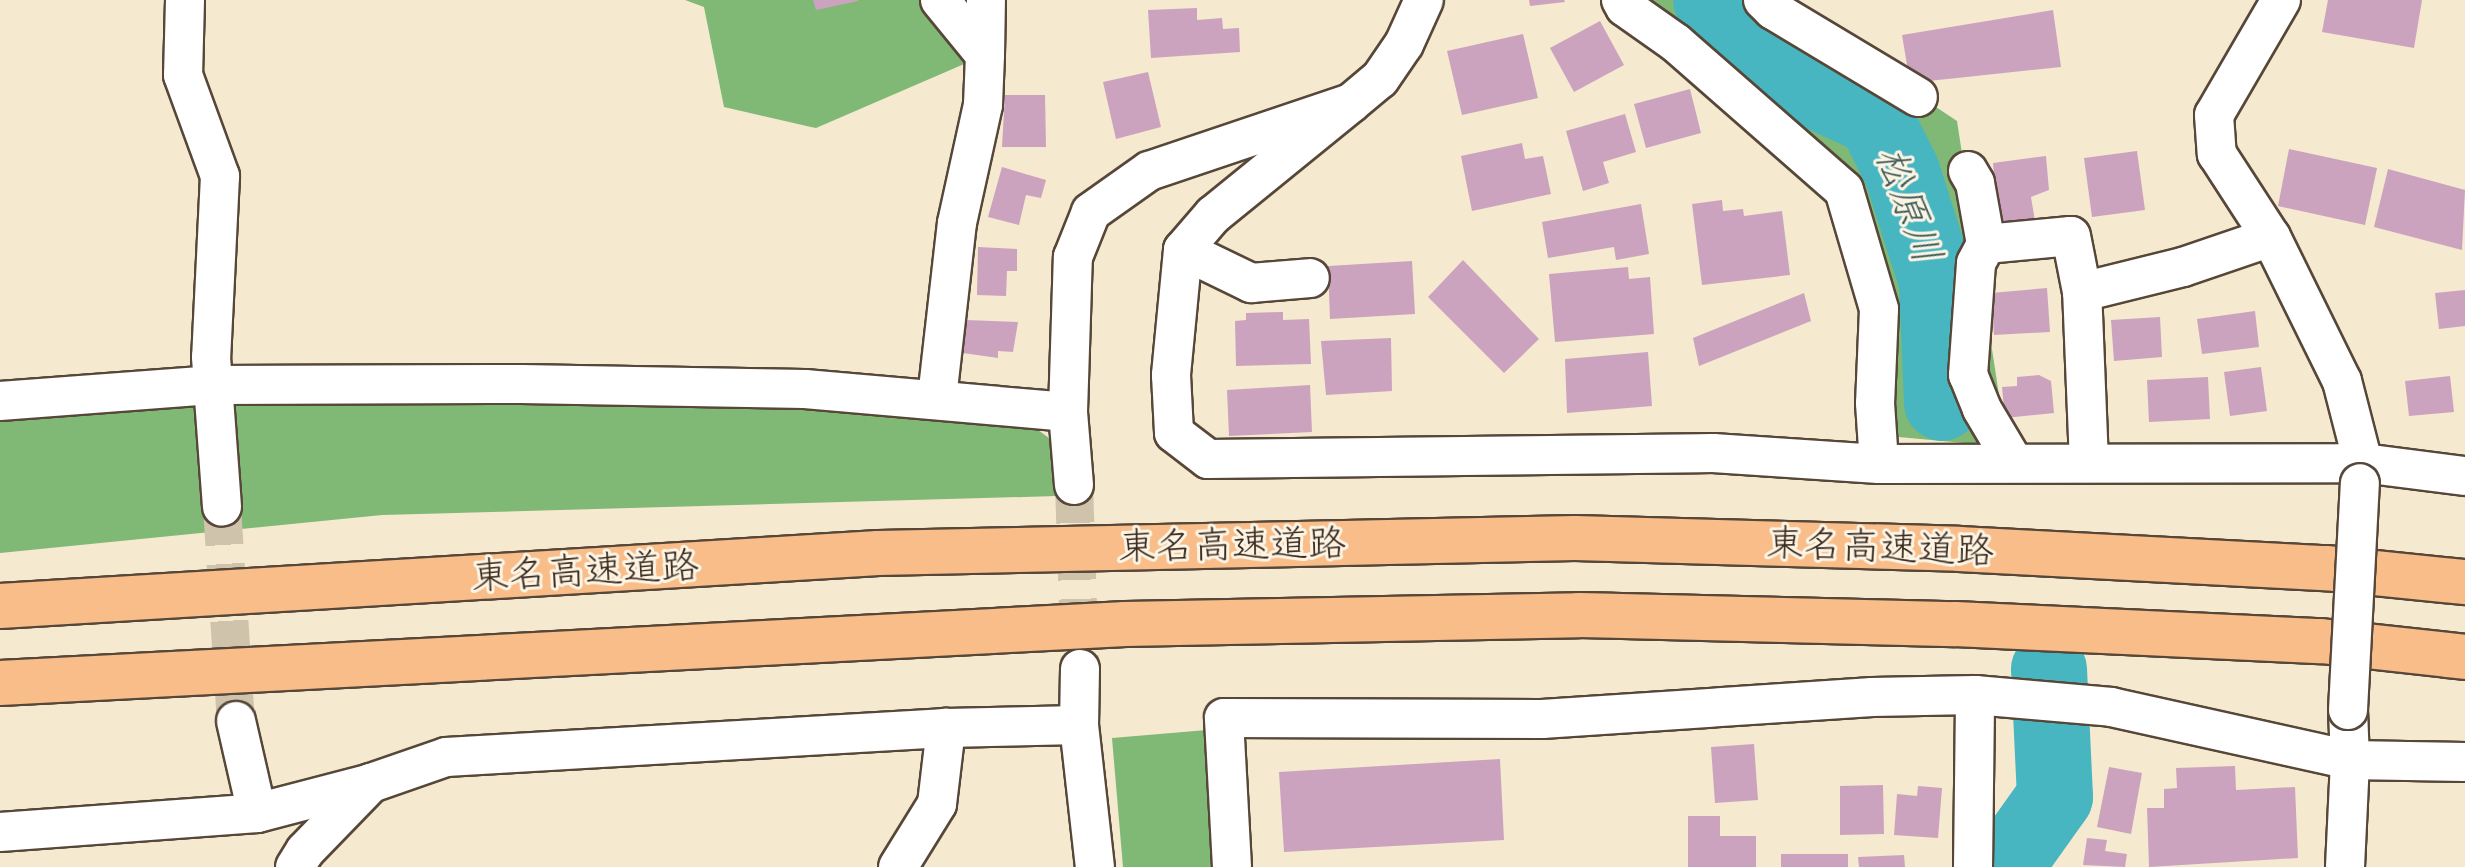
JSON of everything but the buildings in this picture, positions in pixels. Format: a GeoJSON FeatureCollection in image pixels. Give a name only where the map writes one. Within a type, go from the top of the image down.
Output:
{"type":"FeatureCollection","features":[{"type":"Feature","properties":{"kind":"highway","name":"東名高速道路"},"geometry":{"type":"LineString","coordinates":[[0,606],[878,553],[1575,538],[1975,549],[2326,568],[2465,582]]}},
{"type":"Feature","properties":{"kind":"highway","name":"東名高速道路"},"geometry":{"type":"LineString","coordinates":[[0,683],[1125,624],[1579,615],[1955,624],[2305,641],[2465,657]]}},
{"type":"Feature","properties":{"kind":"street"},"geometry":{"type":"LineString","coordinates":[[185,0],[183,75],[220,176],[211,357],[222,507]]}},
{"type":"Feature","properties":{"kind":"street"},"geometry":{"type":"LineString","coordinates":[[940,0],[985,55]]}},
{"type":"Feature","properties":{"kind":"street"},"geometry":{"type":"LineString","coordinates":[[937,398],[957,223],[983,105],[986,0]]}},
{"type":"Feature","properties":{"kind":"street"},"geometry":{"type":"LineString","coordinates":[[1424,0],[1404,44],[1380,79],[1213,215],[1183,250],[1171,375],[1174,433],[1208,459],[1713,453],[1879,464],[2089,463],[2465,476]]}},
{"type":"Feature","properties":{"kind":"street"},"geometry":{"type":"LineString","coordinates":[[1621,0],[1625,7],[1676,43],[1844,190],[1879,309],[1875,403],[1879,464]]}},
{"type":"Feature","properties":{"kind":"street"},"geometry":{"type":"LineString","coordinates":[[1763,0],[1773,10],[1918,97]]}},
{"type":"Feature","properties":{"kind":"street"},"geometry":{"type":"LineString","coordinates":[[2281,0],[2214,115],[2217,154],[2271,237],[2342,381],[2361,473],[2348,710],[2350,760],[2345,867]]}},
{"type":"Feature","properties":{"kind":"street"},"geometry":{"type":"LineString","coordinates":[[1074,485],[1068,412],[1073,257],[1091,212],[1149,171],[1351,103]]}},
{"type":"Feature","properties":{"kind":"street"},"geometry":{"type":"LineString","coordinates":[[1968,171],[1975,183],[1986,244],[1976,263],[1968,375],[1982,409],[2014,463]]}},
{"type":"Feature","properties":{"kind":"street"},"geometry":{"type":"LineString","coordinates":[[1986,244],[2071,236],[2082,292],[2089,463]]}},
{"type":"Feature","properties":{"kind":"street"},"geometry":{"type":"LineString","coordinates":[[2082,292],[2183,267],[2271,237]]}},
{"type":"Feature","properties":{"kind":"street"},"geometry":{"type":"LineString","coordinates":[[1183,250],[1251,283],[1310,278]]}},
{"type":"Feature","properties":{"kind":"street"},"geometry":{"type":"LineString","coordinates":[[0,401],[214,385],[790,388],[937,398],[1068,412]]}},
{"type":"Feature","properties":{"kind":"street"},"geometry":{"type":"LineString","coordinates":[[1080,669],[1079,725],[1095,867]]}},
{"type":"Feature","properties":{"kind":"street"},"geometry":{"type":"LineString","coordinates":[[1973,867],[1989,696]]}},
{"type":"Feature","properties":{"kind":"street"},"geometry":{"type":"LineString","coordinates":[[1232,867],[1224,718],[1542,719],[1872,697],[1989,696],[2111,707],[2350,760],[2465,762]]}},
{"type":"Feature","properties":{"kind":"street"},"geometry":{"type":"LineString","coordinates":[[236,721],[257,813]]}},
{"type":"Feature","properties":{"kind":"street"},"geometry":{"type":"LineString","coordinates":[[0,832],[257,813],[371,783],[446,757],[946,728],[1079,725]]}},
{"type":"Feature","properties":{"kind":"street"},"geometry":{"type":"LineString","coordinates":[[898,867],[937,804],[946,728]]}},
{"type":"Feature","properties":{"kind":"street"},"geometry":{"type":"LineString","coordinates":[[295,867],[305,851],[371,783]]}},
{"type":"Feature","properties":{"kind":"green space"},"geometry":{"type":"Polygon","coordinates":[[[685,0],[980,0],[985,55],[816,128],[724,107],[704,7],[685,0]]]}},
{"type":"Feature","properties":{"kind":"green space"},"geometry":{"type":"Polygon","coordinates":[[[1622,0],[1775,0],[1957,121],[2007,447],[1888,436],[1867,230],[1622,0]]]}},
{"type":"Feature","properties":{"kind":"green space"},"geometry":{"type":"Polygon","coordinates":[[[573,390],[1020,417],[1049,438],[1056,496],[382,515],[0,553],[0,401],[573,390]]]}},
{"type":"Feature","properties":{"kind":"green space"},"geometry":{"type":"Polygon","coordinates":[[[1207,730],[1223,867],[1123,867],[1112,738],[1207,730]]]}},
{"type":"Feature","properties":{"kind":"waterway","name":"松原川"},"geometry":{"type":"LineString","coordinates":[[1711,0],[1779,74],[1875,118],[1902,172],[1937,282],[1942,403]]}},
{"type":"Feature","properties":{"kind":"waterway","name":"松原川"},"geometry":{"type":"LineString","coordinates":[[2005,867],[2055,797],[2049,669]]}},
{"type":"Feature","properties":{"kind":"tunnel"},"geometry":{"type":"LineString","coordinates":[[1074,485],[1080,669]]}},
{"type":"Feature","properties":{"kind":"tunnel"},"geometry":{"type":"LineString","coordinates":[[222,507],[236,721]]}}]}
